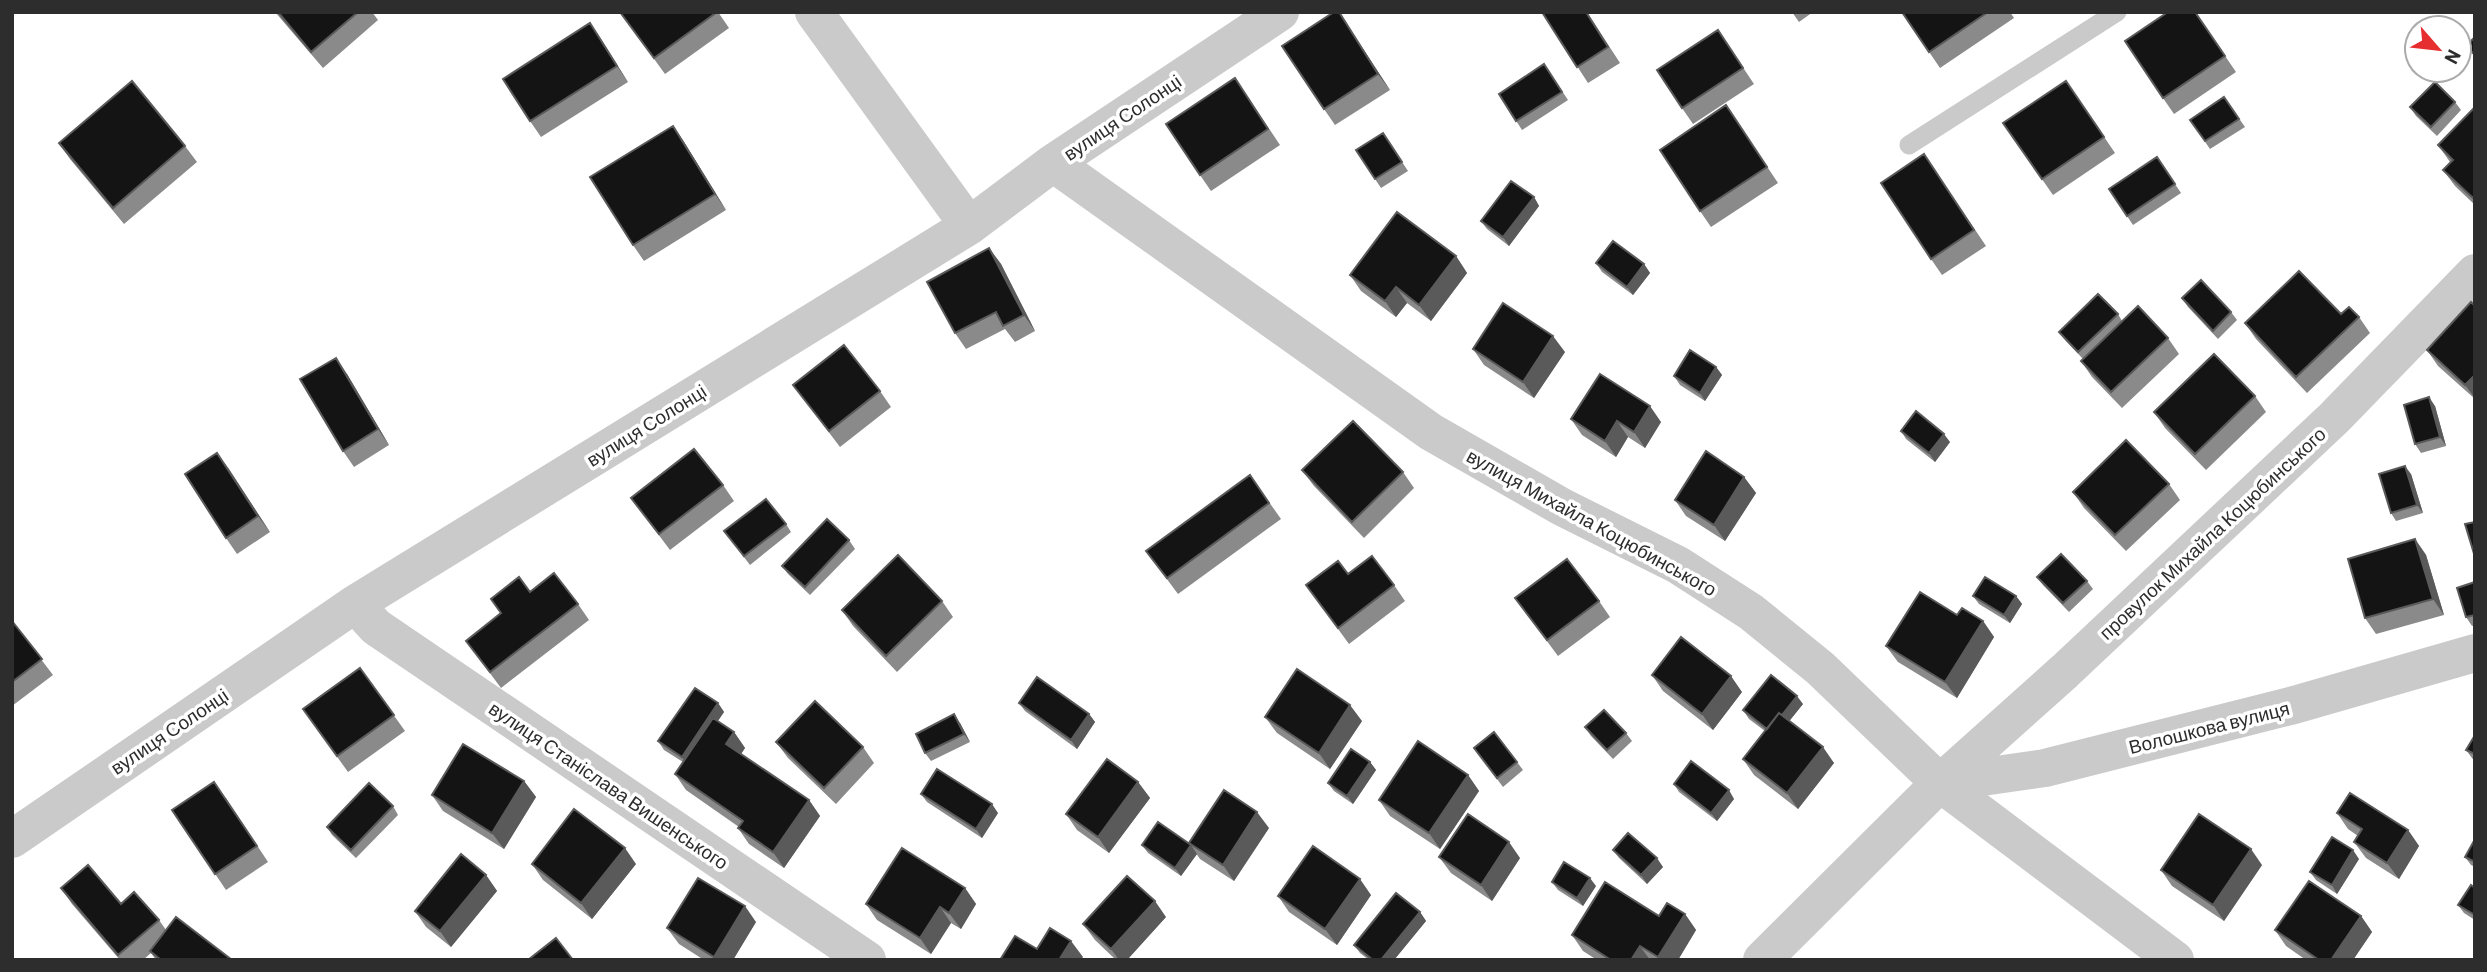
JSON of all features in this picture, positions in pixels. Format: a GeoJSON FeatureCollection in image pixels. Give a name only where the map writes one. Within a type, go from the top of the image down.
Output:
{"type":"FeatureCollection","features":[{"type":"Feature","properties":{"kind":"street"},"geometry":{"type":"LineString","coordinates":[[814,12],[969,226]]}},
{"type":"Feature","properties":{"kind":"street","name":"вулиця Солонці"},"geometry":{"type":"LineString","coordinates":[[12,839],[355,604],[969,226],[1053,163],[1280,12]]}},
{"type":"Feature","properties":{"kind":"street","name":"вулиця Михайла Коцюбинського"},"geometry":{"type":"LineString","coordinates":[[1053,163],[1431,432],[1562,507],[1678,565],[1751,612],[1820,668],[1940,783],[2175,960]]}},
{"type":"Feature","properties":{"kind":"street","name":"провулок Михайла Коцюбинського"},"geometry":{"type":"LineString","coordinates":[[1762,960],[1940,783],[2065,671],[2334,418],[2475,273]]}},
{"type":"Feature","properties":{"kind":"street","name":"вулиця Станіслава Вишенського"},"geometry":{"type":"LineString","coordinates":[[355,604],[376,626],[867,960]]}},
{"type":"Feature","properties":{"kind":"street","name":"Волошкова вулиця"},"geometry":{"type":"LineString","coordinates":[[1940,783],[2045,768],[2294,705],[2475,653]]}},
{"type":"Feature","properties":{"kind":"lane"},"geometry":{"type":"LineString","coordinates":[[1909,145],[2117,12]]}},
{"type":"Feature","properties":{"kind":"building"},"geometry":{"type":"Polygon","coordinates":[[[278,12],[358,12],[311,52],[278,12]]]}},
{"type":"Feature","properties":{"kind":"building"},"geometry":{"type":"Polygon","coordinates":[[[620,12],[717,12],[654,58],[620,12]]]}},
{"type":"Feature","properties":{"kind":"building"},"geometry":{"type":"Polygon","coordinates":[[[1334,12],[1339,12],[1378,74],[1324,109],[1282,46],[1334,12]]]}},
{"type":"Feature","properties":{"kind":"building"},"geometry":{"type":"Polygon","coordinates":[[[1542,12],[1586,12],[1608,47],[1577,67],[1542,12]]]}},
{"type":"Feature","properties":{"kind":"building"},"geometry":{"type":"Polygon","coordinates":[[[1902,12],[1988,12],[1929,52],[1902,12]]]}},
{"type":"Feature","properties":{"kind":"building"},"geometry":{"type":"Polygon","coordinates":[[[2168,12],[2195,12],[2225,56],[2163,98],[2125,41],[2168,12]]]}},
{"type":"Feature","properties":{"kind":"building"},"geometry":{"type":"Polygon","coordinates":[[[590,23],[617,66],[530,121],[503,79],[590,23]]]}},
{"type":"Feature","properties":{"kind":"building"},"geometry":{"type":"Polygon","coordinates":[[[1718,30],[1743,68],[1682,108],[1657,70],[1718,30]]]}},
{"type":"Feature","properties":{"kind":"building"},"geometry":{"type":"Polygon","coordinates":[[[2475,37],[2475,55],[2473,53],[2475,37]]]}},
{"type":"Feature","properties":{"kind":"building"},"geometry":{"type":"Polygon","coordinates":[[[1544,64],[1562,92],[1516,121],[1499,94],[1544,64]]]}},
{"type":"Feature","properties":{"kind":"building"},"geometry":{"type":"Polygon","coordinates":[[[1235,78],[1268,129],[1200,175],[1166,124],[1235,78]]]}},
{"type":"Feature","properties":{"kind":"building"},"geometry":{"type":"Polygon","coordinates":[[[132,81],[185,146],[113,208],[59,143],[132,81]]]}},
{"type":"Feature","properties":{"kind":"building"},"geometry":{"type":"Polygon","coordinates":[[[2066,81],[2104,137],[2042,179],[2003,123],[2066,81]]]}},
{"type":"Feature","properties":{"kind":"building"},"geometry":{"type":"Polygon","coordinates":[[[2433,84],[2437,84],[2455,102],[2431,127],[2410,107],[2433,84]]]}},
{"type":"Feature","properties":{"kind":"building"},"geometry":{"type":"Polygon","coordinates":[[[2224,97],[2239,119],[2205,141],[2190,120],[2224,97]]]}},
{"type":"Feature","properties":{"kind":"building"},"geometry":{"type":"Polygon","coordinates":[[[1726,105],[1767,167],[1700,211],[1660,150],[1726,105]]]}},
{"type":"Feature","properties":{"kind":"building"},"geometry":{"type":"Polygon","coordinates":[[[2475,107],[2473,198],[2443,170],[2453,160],[2438,145],[2475,107]]]}},
{"type":"Feature","properties":{"kind":"building"},"geometry":{"type":"Polygon","coordinates":[[[673,126],[715,194],[633,245],[590,177],[673,126]]]}},
{"type":"Feature","properties":{"kind":"building"},"geometry":{"type":"Polygon","coordinates":[[[1383,133],[1402,162],[1375,179],[1356,150],[1383,133]]]}},
{"type":"Feature","properties":{"kind":"building"},"geometry":{"type":"Polygon","coordinates":[[[1924,154],[1974,230],[1931,259],[1881,183],[1924,154]]]}},
{"type":"Feature","properties":{"kind":"building"},"geometry":{"type":"Polygon","coordinates":[[[2157,157],[2175,184],[2127,216],[2109,189],[2157,157]]]}},
{"type":"Feature","properties":{"kind":"building"},"geometry":{"type":"Polygon","coordinates":[[[1511,181],[1534,197],[1503,237],[1481,221],[1511,181]]]}},
{"type":"Feature","properties":{"kind":"building"},"geometry":{"type":"Polygon","coordinates":[[[1397,212],[1456,256],[1419,305],[1396,287],[1385,301],[1350,275],[1397,212]]]}},
{"type":"Feature","properties":{"kind":"building"},"geometry":{"type":"Polygon","coordinates":[[[1613,241],[1644,264],[1627,287],[1596,263],[1613,241]]]}},
{"type":"Feature","properties":{"kind":"building"},"geometry":{"type":"Polygon","coordinates":[[[989,248],[1024,315],[1003,326],[996,312],[955,333],[927,282],[989,248]]]}},
{"type":"Feature","properties":{"kind":"building"},"geometry":{"type":"Polygon","coordinates":[[[2299,271],[2341,314],[2349,307],[2359,317],[2296,377],[2245,323],[2299,271]]]}},
{"type":"Feature","properties":{"kind":"building"},"geometry":{"type":"Polygon","coordinates":[[[2201,280],[2231,312],[2213,331],[2182,298],[2201,280]]]}},
{"type":"Feature","properties":{"kind":"building"},"geometry":{"type":"Polygon","coordinates":[[[2098,294],[2118,314],[2078,352],[2059,332],[2098,294]]]}},
{"type":"Feature","properties":{"kind":"building"},"geometry":{"type":"Polygon","coordinates":[[[2471,302],[2475,306],[2475,375],[2465,385],[2427,350],[2471,302]]]}},
{"type":"Feature","properties":{"kind":"building"},"geometry":{"type":"Polygon","coordinates":[[[1503,303],[1553,336],[1523,382],[1473,349],[1503,303]]]}},
{"type":"Feature","properties":{"kind":"building"},"geometry":{"type":"Polygon","coordinates":[[[2138,306],[2168,338],[2111,392],[2081,361],[2138,306]]]}},
{"type":"Feature","properties":{"kind":"building"},"geometry":{"type":"Polygon","coordinates":[[[844,345],[880,391],[829,431],[793,385],[844,345]]]}},
{"type":"Feature","properties":{"kind":"building"},"geometry":{"type":"Polygon","coordinates":[[[1690,350],[1716,367],[1700,393],[1674,376],[1690,350]]]}},
{"type":"Feature","properties":{"kind":"building"},"geometry":{"type":"Polygon","coordinates":[[[2214,354],[2255,396],[2195,454],[2154,412],[2214,354]]]}},
{"type":"Feature","properties":{"kind":"building"},"geometry":{"type":"Polygon","coordinates":[[[336,358],[378,429],[343,451],[300,379],[336,358]]]}},
{"type":"Feature","properties":{"kind":"building"},"geometry":{"type":"Polygon","coordinates":[[[1600,374],[1650,406],[1634,432],[1617,421],[1605,441],[1571,419],[1600,374]]]}},
{"type":"Feature","properties":{"kind":"building"},"geometry":{"type":"Polygon","coordinates":[[[2429,397],[2440,437],[2415,444],[2404,405],[2429,397]]]}},
{"type":"Feature","properties":{"kind":"building"},"geometry":{"type":"Polygon","coordinates":[[[1916,411],[1944,434],[1929,453],[1901,431],[1916,411]]]}},
{"type":"Feature","properties":{"kind":"building"},"geometry":{"type":"Polygon","coordinates":[[[1353,421],[1403,472],[1352,522],[1302,470],[1353,421]]]}},
{"type":"Feature","properties":{"kind":"building"},"geometry":{"type":"Polygon","coordinates":[[[2126,440],[2169,484],[2115,535],[2073,492],[2126,440]]]}},
{"type":"Feature","properties":{"kind":"building"},"geometry":{"type":"Polygon","coordinates":[[[694,449],[723,485],[659,534],[631,498],[694,449]]]}},
{"type":"Feature","properties":{"kind":"building"},"geometry":{"type":"Polygon","coordinates":[[[1706,451],[1744,477],[1714,525],[1675,500],[1706,451]]]}},
{"type":"Feature","properties":{"kind":"building"},"geometry":{"type":"Polygon","coordinates":[[[217,453],[258,516],[226,538],[185,474],[217,453]]]}},
{"type":"Feature","properties":{"kind":"building"},"geometry":{"type":"Polygon","coordinates":[[[2405,466],[2417,505],[2391,513],[2379,474],[2405,466]]]}},
{"type":"Feature","properties":{"kind":"building"},"geometry":{"type":"Polygon","coordinates":[[[1250,475],[1269,503],[1167,578],[1146,551],[1250,475]]]}},
{"type":"Feature","properties":{"kind":"building"},"geometry":{"type":"Polygon","coordinates":[[[766,499],[786,524],[744,556],[724,531],[766,499]]]}},
{"type":"Feature","properties":{"kind":"building"},"geometry":{"type":"Polygon","coordinates":[[[827,519],[849,540],[805,587],[782,566],[827,519]]]}},
{"type":"Feature","properties":{"kind":"building"},"geometry":{"type":"Polygon","coordinates":[[[2475,522],[2475,557],[2465,524],[2475,522]]]}},
{"type":"Feature","properties":{"kind":"building"},"geometry":{"type":"Polygon","coordinates":[[[2415,539],[2433,599],[2365,618],[2348,559],[2415,539]]]}},
{"type":"Feature","properties":{"kind":"building"},"geometry":{"type":"Polygon","coordinates":[[[2061,554],[2087,581],[2063,603],[2037,577],[2061,554]]]}},
{"type":"Feature","properties":{"kind":"building"},"geometry":{"type":"Polygon","coordinates":[[[898,555],[942,601],[886,656],[842,610],[898,555]]]}},
{"type":"Feature","properties":{"kind":"building"},"geometry":{"type":"Polygon","coordinates":[[[1372,556],[1394,585],[1338,628],[1306,585],[1338,561],[1348,574],[1372,556]]]}},
{"type":"Feature","properties":{"kind":"building"},"geometry":{"type":"Polygon","coordinates":[[[1567,559],[1599,601],[1547,640],[1515,598],[1567,559]]]}},
{"type":"Feature","properties":{"kind":"building"},"geometry":{"type":"Polygon","coordinates":[[[554,573],[578,604],[490,672],[466,641],[501,613],[491,599],[519,577],[530,592],[554,573]]]}},
{"type":"Feature","properties":{"kind":"building"},"geometry":{"type":"Polygon","coordinates":[[[1985,577],[2016,596],[2004,615],[1973,596],[1985,577]]]}},
{"type":"Feature","properties":{"kind":"building"},"geometry":{"type":"Polygon","coordinates":[[[2475,582],[2475,615],[2466,617],[2457,588],[2475,582]]]}},
{"type":"Feature","properties":{"kind":"building"},"geometry":{"type":"Polygon","coordinates":[[[1920,592],[1957,615],[1962,608],[1983,621],[1945,682],[1886,646],[1920,592]]]}},
{"type":"Feature","properties":{"kind":"building"},"geometry":{"type":"Polygon","coordinates":[[[12,621],[42,659],[12,682],[12,621]]]}},
{"type":"Feature","properties":{"kind":"building"},"geometry":{"type":"Polygon","coordinates":[[[1681,637],[1731,676],[1702,714],[1652,675],[1681,637]]]}},
{"type":"Feature","properties":{"kind":"building"},"geometry":{"type":"Polygon","coordinates":[[[360,668],[394,715],[337,756],[303,709],[360,668]]]}},
{"type":"Feature","properties":{"kind":"building"},"geometry":{"type":"Polygon","coordinates":[[[1297,669],[1350,705],[1319,753],[1265,717],[1297,669]]]}},
{"type":"Feature","properties":{"kind":"building"},"geometry":{"type":"Polygon","coordinates":[[[1771,675],[1797,696],[1767,729],[1743,710],[1771,675]]]}},
{"type":"Feature","properties":{"kind":"building"},"geometry":{"type":"Polygon","coordinates":[[[1037,677],[1089,714],[1071,740],[1019,703],[1037,677]]]}},
{"type":"Feature","properties":{"kind":"building"},"geometry":{"type":"Polygon","coordinates":[[[695,688],[718,703],[682,757],[658,741],[695,688]]]}},
{"type":"Feature","properties":{"kind":"building"},"geometry":{"type":"Polygon","coordinates":[[[815,701],[863,747],[824,788],[776,742],[815,701]]]}},
{"type":"Feature","properties":{"kind":"building"},"geometry":{"type":"Polygon","coordinates":[[[1604,710],[1626,733],[1607,750],[1585,727],[1604,710]]]}},
{"type":"Feature","properties":{"kind":"building"},"geometry":{"type":"Polygon","coordinates":[[[1779,713],[1823,747],[1787,793],[1743,759],[1779,713]]]}},
{"type":"Feature","properties":{"kind":"building"},"geometry":{"type":"Polygon","coordinates":[[[954,714],[964,734],[925,753],[916,734],[954,714]]]}},
{"type":"Feature","properties":{"kind":"building"},"geometry":{"type":"Polygon","coordinates":[[[713,718],[734,732],[726,744],[809,800],[773,852],[738,828],[743,821],[675,774],[713,718]]]}},
{"type":"Feature","properties":{"kind":"building"},"geometry":{"type":"Polygon","coordinates":[[[1494,732],[1517,762],[1497,778],[1474,748],[1494,732]]]}},
{"type":"Feature","properties":{"kind":"building"},"geometry":{"type":"Polygon","coordinates":[[[2475,735],[2475,754],[2466,750],[2475,735]]]}},
{"type":"Feature","properties":{"kind":"building"},"geometry":{"type":"Polygon","coordinates":[[[1418,741],[1468,775],[1429,833],[1379,800],[1418,741]]]}},
{"type":"Feature","properties":{"kind":"building"},"geometry":{"type":"Polygon","coordinates":[[[463,744],[524,781],[492,833],[432,795],[463,744]]]}},
{"type":"Feature","properties":{"kind":"building"},"geometry":{"type":"Polygon","coordinates":[[[1351,749],[1370,762],[1347,796],[1328,783],[1351,749]]]}},
{"type":"Feature","properties":{"kind":"building"},"geometry":{"type":"Polygon","coordinates":[[[1107,759],[1138,782],[1098,837],[1066,814],[1107,759]]]}},
{"type":"Feature","properties":{"kind":"building"},"geometry":{"type":"Polygon","coordinates":[[[1691,761],[1729,790],[1711,813],[1674,784],[1691,761]]]}},
{"type":"Feature","properties":{"kind":"building"},"geometry":{"type":"Polygon","coordinates":[[[937,769],[992,804],[976,829],[921,794],[937,769]]]}},
{"type":"Feature","properties":{"kind":"building"},"geometry":{"type":"Polygon","coordinates":[[[214,782],[257,846],[215,874],[172,810],[214,782]]]}},
{"type":"Feature","properties":{"kind":"building"},"geometry":{"type":"Polygon","coordinates":[[[369,783],[393,806],[351,850],[327,827],[369,783]]]}},
{"type":"Feature","properties":{"kind":"building"},"geometry":{"type":"Polygon","coordinates":[[[1224,790],[1257,812],[1223,865],[1189,843],[1224,790]]]}},
{"type":"Feature","properties":{"kind":"building"},"geometry":{"type":"Polygon","coordinates":[[[2350,793],[2408,830],[2387,863],[2354,842],[2362,829],[2337,813],[2350,793]]]}},
{"type":"Feature","properties":{"kind":"building"},"geometry":{"type":"Polygon","coordinates":[[[574,809],[625,848],[581,903],[532,864],[574,809]]]}},
{"type":"Feature","properties":{"kind":"building"},"geometry":{"type":"Polygon","coordinates":[[[1468,814],[1509,842],[1481,885],[1439,857],[1468,814]]]}},
{"type":"Feature","properties":{"kind":"building"},"geometry":{"type":"Polygon","coordinates":[[[2199,814],[2251,849],[2213,905],[2161,870],[2199,814]]]}},
{"type":"Feature","properties":{"kind":"building"},"geometry":{"type":"Polygon","coordinates":[[[1158,822],[1191,845],[1175,868],[1142,845],[1158,822]]]}},
{"type":"Feature","properties":{"kind":"building"},"geometry":{"type":"Polygon","coordinates":[[[1628,833],[1657,858],[1641,875],[1613,850],[1628,833]]]}},
{"type":"Feature","properties":{"kind":"building"},"geometry":{"type":"Polygon","coordinates":[[[2332,837],[2353,850],[2332,885],[2310,872],[2332,837]]]}},
{"type":"Feature","properties":{"kind":"building"},"geometry":{"type":"Polygon","coordinates":[[[2475,839],[2475,862],[2465,857],[2475,839]]]}},
{"type":"Feature","properties":{"kind":"building"},"geometry":{"type":"Polygon","coordinates":[[[1313,846],[1360,879],[1325,929],[1278,896],[1313,846]]]}},
{"type":"Feature","properties":{"kind":"building"},"geometry":{"type":"Polygon","coordinates":[[[902,848],[965,888],[949,913],[940,907],[920,938],[866,904],[902,848]]]}},
{"type":"Feature","properties":{"kind":"building"},"geometry":{"type":"Polygon","coordinates":[[[461,854],[486,875],[440,931],[415,911],[461,854]]]}},
{"type":"Feature","properties":{"kind":"building"},"geometry":{"type":"Polygon","coordinates":[[[1564,862],[1590,878],[1577,898],[1552,882],[1564,862]]]}},
{"type":"Feature","properties":{"kind":"building"},"geometry":{"type":"Polygon","coordinates":[[[88,865],[121,904],[134,892],[159,920],[118,955],[61,888],[88,865]]]}},
{"type":"Feature","properties":{"kind":"building"},"geometry":{"type":"Polygon","coordinates":[[[1127,876],[1155,901],[1111,949],[1083,924],[1127,876]]]}},
{"type":"Feature","properties":{"kind":"building"},"geometry":{"type":"Polygon","coordinates":[[[698,878],[745,906],[714,957],[667,928],[698,878]]]}},
{"type":"Feature","properties":{"kind":"building"},"geometry":{"type":"Polygon","coordinates":[[[2309,881],[2361,916],[2331,960],[2319,960],[2275,930],[2309,881]]]}},
{"type":"Feature","properties":{"kind":"building"},"geometry":{"type":"Polygon","coordinates":[[[1605,882],[1659,916],[1667,903],[1685,914],[1658,957],[1640,946],[1631,960],[1611,960],[1572,935],[1605,882]]]}},
{"type":"Feature","properties":{"kind":"building"},"geometry":{"type":"Polygon","coordinates":[[[2471,885],[2475,888],[2475,915],[2458,905],[2471,885]]]}},
{"type":"Feature","properties":{"kind":"building"},"geometry":{"type":"Polygon","coordinates":[[[1396,893],[1420,912],[1381,960],[1373,960],[1354,945],[1396,893]]]}},
{"type":"Feature","properties":{"kind":"building"},"geometry":{"type":"Polygon","coordinates":[[[176,917],[232,960],[161,960],[150,951],[176,917]]]}},
{"type":"Feature","properties":{"kind":"building"},"geometry":{"type":"Polygon","coordinates":[[[1050,928],[1071,941],[1059,960],[1000,960],[1015,936],[1037,949],[1050,928]]]}},
{"type":"Feature","properties":{"kind":"building"},"geometry":{"type":"Polygon","coordinates":[[[556,938],[573,960],[528,960],[556,938]]]}}]}
